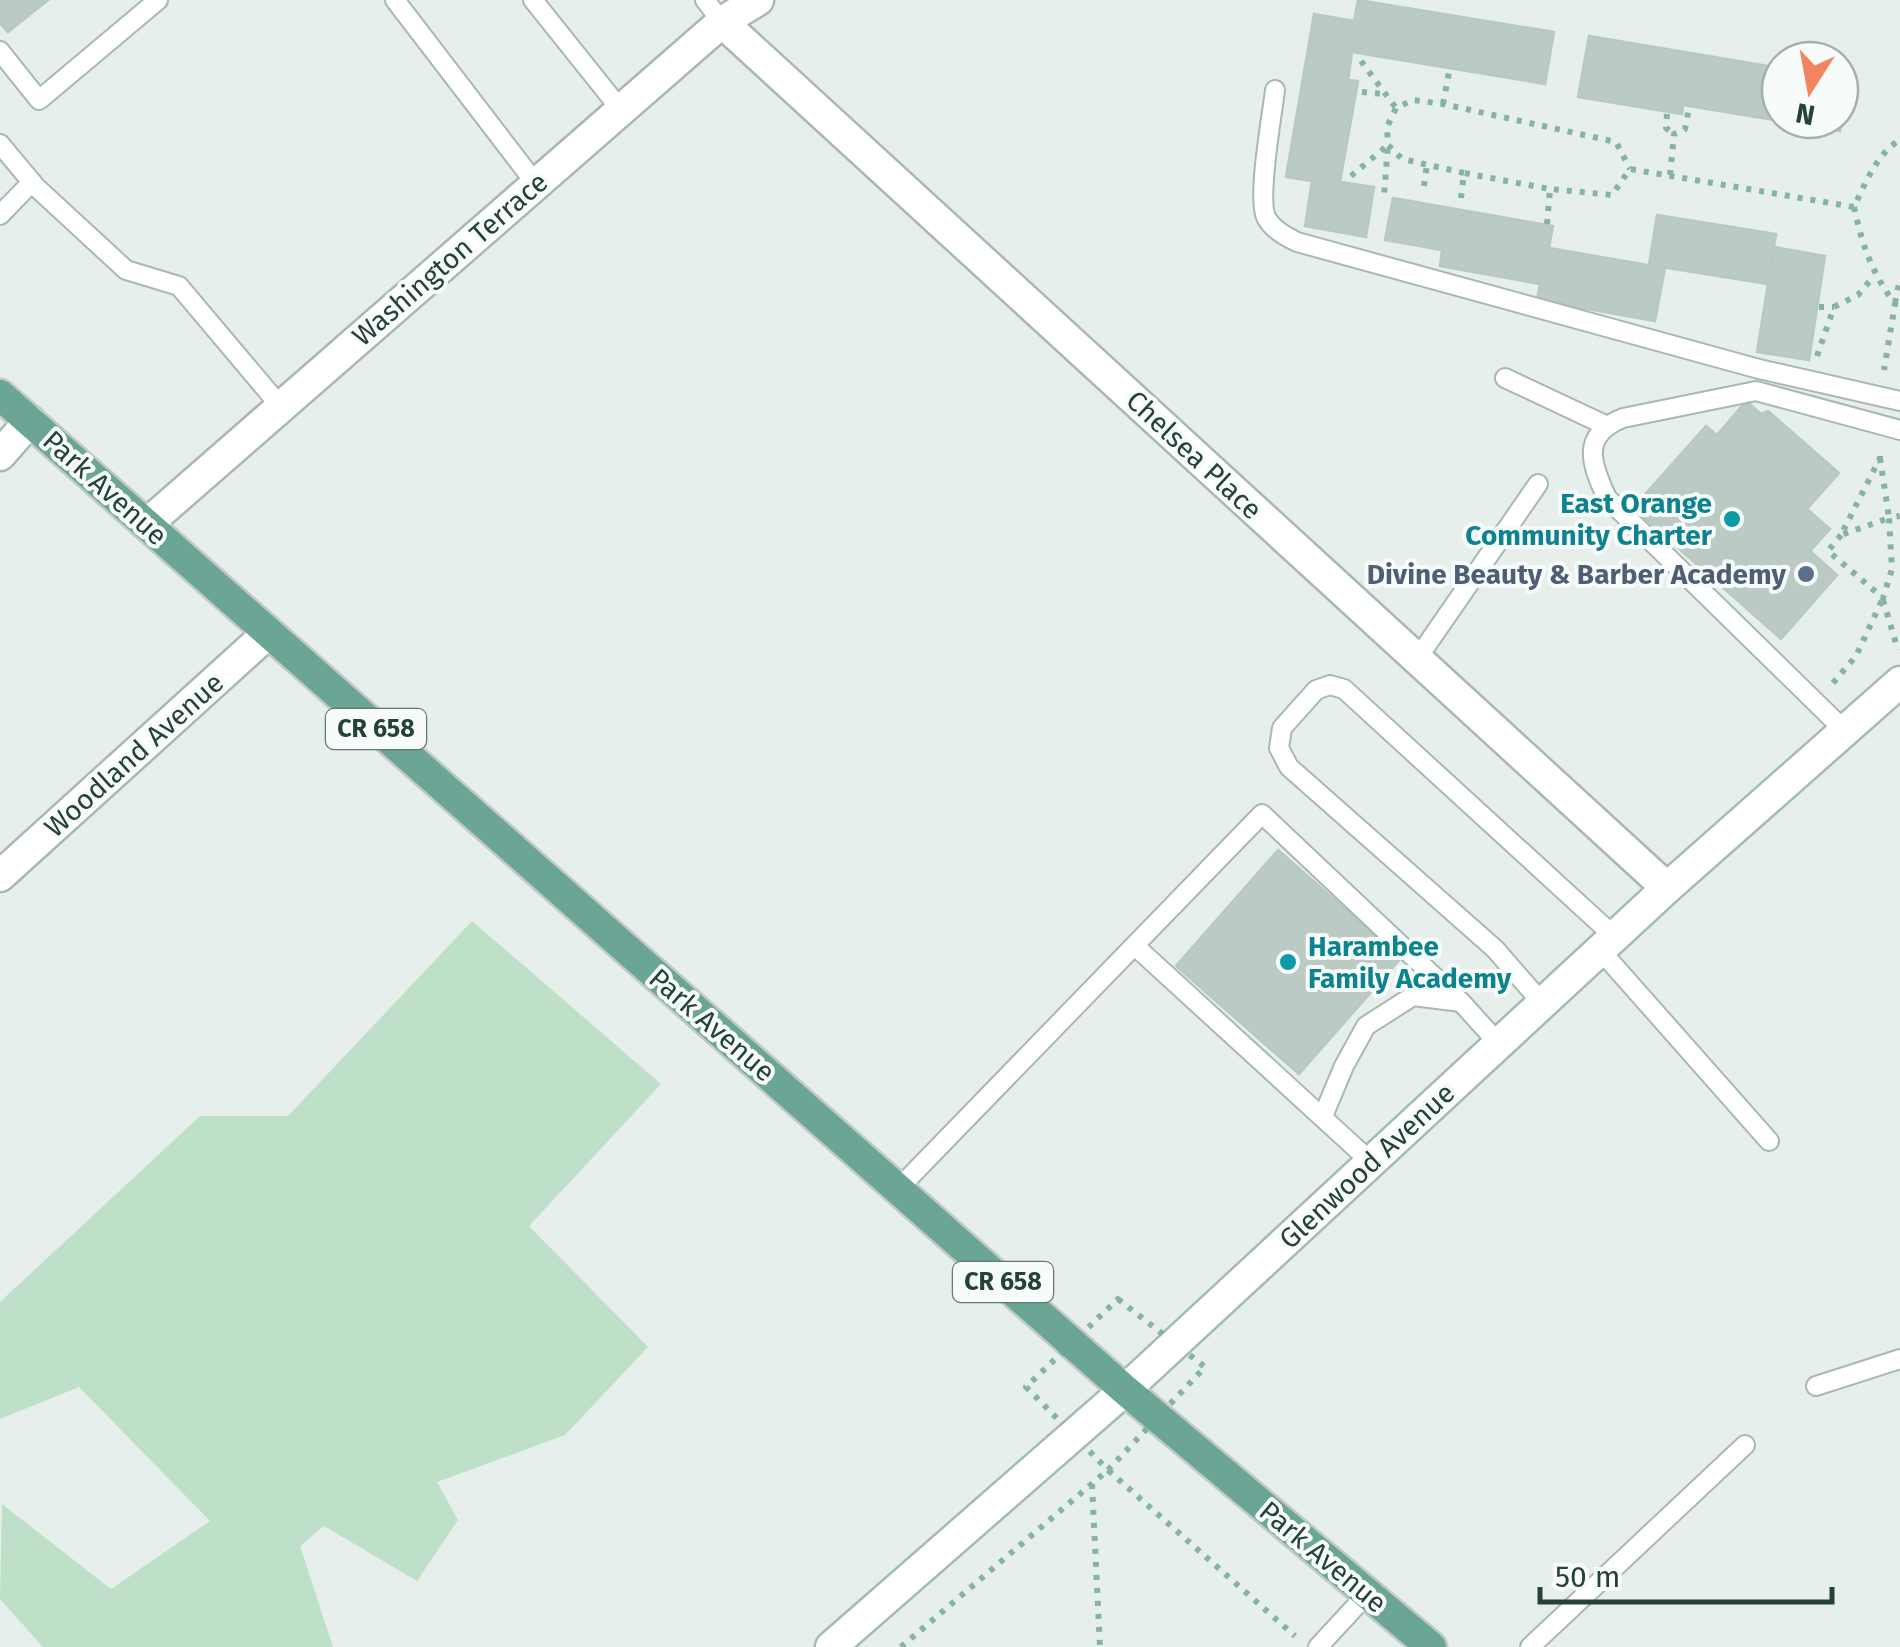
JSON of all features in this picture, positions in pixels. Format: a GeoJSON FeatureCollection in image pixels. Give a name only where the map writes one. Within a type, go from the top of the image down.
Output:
{"type":"FeatureCollection","features":[{"type":"Feature","properties":{"kind":"main road","name":"Park Avenue"},"geometry":{"type":"LineString","coordinates":[[0,395],[1125,1390],[1430,1647]]}},
{"type":"Feature","properties":{"kind":"street","name":"Washington Terrace"},"geometry":{"type":"LineString","coordinates":[[147,524],[281,407],[528,174],[621,110],[714,11],[758,0]]}},
{"type":"Feature","properties":{"kind":"street","name":"Chelsea Place"},"geometry":{"type":"LineString","coordinates":[[714,11],[1667,888]]}},
{"type":"Feature","properties":{"kind":"street"},"geometry":{"type":"LineString","coordinates":[[0,455],[30,421]]}},
{"type":"Feature","properties":{"kind":"street","name":"Woodland Avenue"},"geometry":{"type":"LineString","coordinates":[[0,876],[267,634]]}},
{"type":"Feature","properties":{"kind":"street","name":"Glenwood Avenue"},"geometry":{"type":"LineString","coordinates":[[839,1645],[1125,1390],[1667,888],[1900,682]]}},
{"type":"Feature","properties":{"kind":"lane"},"geometry":{"type":"LineString","coordinates":[[0,51],[39,100],[158,0]]}},
{"type":"Feature","properties":{"kind":"lane"},"geometry":{"type":"LineString","coordinates":[[395,0],[528,174]]}},
{"type":"Feature","properties":{"kind":"lane"},"geometry":{"type":"LineString","coordinates":[[533,0],[621,110]]}},
{"type":"Feature","properties":{"kind":"lane"},"geometry":{"type":"LineString","coordinates":[[1275,90],[1263,197],[1266,216],[1278,232],[1288,237],[1317,250],[1804,381],[1900,401]]}},
{"type":"Feature","properties":{"kind":"lane"},"geometry":{"type":"LineString","coordinates":[[0,144],[32,182],[126,270],[180,286],[281,407]]}},
{"type":"Feature","properties":{"kind":"lane"},"geometry":{"type":"LineString","coordinates":[[0,215],[32,182]]}},
{"type":"Feature","properties":{"kind":"lane"},"geometry":{"type":"LineString","coordinates":[[1505,378],[1605,425]]}},
{"type":"Feature","properties":{"kind":"lane"},"geometry":{"type":"LineString","coordinates":[[1845,731],[1607,498],[1595,472],[1591,450],[1605,425],[1623,418],[1756,391],[1900,430]]}},
{"type":"Feature","properties":{"kind":"lane"},"geometry":{"type":"LineString","coordinates":[[1417,659],[1538,484]]}},
{"type":"Feature","properties":{"kind":"lane"},"geometry":{"type":"LineString","coordinates":[[1543,1004],[1495,949],[1290,768],[1279,748],[1282,728],[1316,690],[1330,685],[1344,689],[1608,944],[1769,1141]]}},
{"type":"Feature","properties":{"kind":"lane"},"geometry":{"type":"LineString","coordinates":[[898,1188],[1262,814],[1461,1002],[1499,1044]]}},
{"type":"Feature","properties":{"kind":"lane"},"geometry":{"type":"LineString","coordinates":[[1134,946],[1371,1162]]}},
{"type":"Feature","properties":{"kind":"lane"},"geometry":{"type":"LineString","coordinates":[[1323,1116],[1366,1026],[1412,996],[1461,1002]]}},
{"type":"Feature","properties":{"kind":"lane"},"geometry":{"type":"LineString","coordinates":[[1816,1386],[1900,1359]]}},
{"type":"Feature","properties":{"kind":"lane"},"geometry":{"type":"LineString","coordinates":[[1530,1647],[1746,1445]]}},
{"type":"Feature","properties":{"kind":"lane"},"geometry":{"type":"LineString","coordinates":[[1318,1647],[1367,1594]]}},
{"type":"Feature","properties":{"kind":"path"},"geometry":{"type":"LineString","coordinates":[[1361,61],[1396,108]]}},
{"type":"Feature","properties":{"kind":"path"},"geometry":{"type":"LineString","coordinates":[[1443,104],[1449,72]]}},
{"type":"Feature","properties":{"kind":"path"},"geometry":{"type":"LineString","coordinates":[[1362,92],[1386,94]]}},
{"type":"Feature","properties":{"kind":"path"},"geometry":{"type":"LineString","coordinates":[[1384,196],[1388,126],[1396,108],[1413,100],[1616,142],[1630,169]]}},
{"type":"Feature","properties":{"kind":"path"},"geometry":{"type":"LineString","coordinates":[[1674,134],[1685,129],[1688,108]]}},
{"type":"Feature","properties":{"kind":"path"},"geometry":{"type":"LineString","coordinates":[[1667,114],[1666,128],[1674,134]]}},
{"type":"Feature","properties":{"kind":"path"},"geometry":{"type":"LineString","coordinates":[[1670,175],[1674,134]]}},
{"type":"Feature","properties":{"kind":"path"},"geometry":{"type":"LineString","coordinates":[[1895,304],[1874,276],[1854,207],[1869,175],[1900,140]]}},
{"type":"Feature","properties":{"kind":"path"},"geometry":{"type":"LineString","coordinates":[[1388,145],[1402,158],[1550,189],[1612,195],[1630,169]]}},
{"type":"Feature","properties":{"kind":"path"},"geometry":{"type":"LineString","coordinates":[[1351,176],[1388,145]]}},
{"type":"Feature","properties":{"kind":"path"},"geometry":{"type":"LineString","coordinates":[[1424,186],[1427,164]]}},
{"type":"Feature","properties":{"kind":"path"},"geometry":{"type":"LineString","coordinates":[[1630,169],[1854,207]]}},
{"type":"Feature","properties":{"kind":"path"},"geometry":{"type":"LineString","coordinates":[[1461,198],[1464,172]]}},
{"type":"Feature","properties":{"kind":"path"},"geometry":{"type":"LineString","coordinates":[[1547,224],[1550,189]]}},
{"type":"Feature","properties":{"kind":"path"},"geometry":{"type":"LineString","coordinates":[[1820,307],[1834,307],[1858,295],[1874,276]]}},
{"type":"Feature","properties":{"kind":"path"},"geometry":{"type":"LineString","coordinates":[[1880,397],[1900,280]]}},
{"type":"Feature","properties":{"kind":"path"},"geometry":{"type":"LineString","coordinates":[[1804,381],[1822,348],[1834,307]]}},
{"type":"Feature","properties":{"kind":"path"},"geometry":{"type":"LineString","coordinates":[[1816,702],[1856,656],[1883,598],[1892,568],[1880,424]]}},
{"type":"Feature","properties":{"kind":"path"},"geometry":{"type":"LineString","coordinates":[[1880,458],[1841,535],[1828,551],[1883,598],[1900,659]]}},
{"type":"Feature","properties":{"kind":"path"},"geometry":{"type":"LineString","coordinates":[[1841,535],[1900,516]]}},
{"type":"Feature","properties":{"kind":"path"},"geometry":{"type":"LineString","coordinates":[[901,1647],[1108,1470],[1308,1647]]}},
{"type":"Feature","properties":{"kind":"path"},"geometry":{"type":"LineString","coordinates":[[1092,1482],[1100,1647]]}},
{"type":"Feature","properties":{"kind":"green space"},"geometry":{"type":"Polygon","coordinates":[[[472,921],[661,1084],[529,1226],[648,1347],[565,1435],[437,1482],[458,1520],[417,1581],[324,1526],[300,1546],[333,1647],[43,1647],[0,1599],[2,1504],[111,1589],[210,1521],[79,1387],[0,1419],[0,1302],[200,1116],[288,1116],[472,921]]]}},
{"type":"Feature","properties":{"kind":"building"},"geometry":{"type":"Polygon","coordinates":[[[0,0],[48,0],[8,32],[0,23],[0,0]]]}},
{"type":"Feature","properties":{"kind":"building"},"geometry":{"type":"Polygon","coordinates":[[[1358,0],[1554,32],[1545,84],[1352,52],[1348,80],[1358,81],[1340,182],[1374,187],[1366,237],[1305,226],[1312,181],[1286,177],[1314,14],[1354,21],[1358,0]]]}},
{"type":"Feature","properties":{"kind":"building"},"geometry":{"type":"Polygon","coordinates":[[[1589,36],[1760,65],[1760,118],[1683,105],[1682,114],[1578,97],[1589,36]]]}},
{"type":"Feature","properties":{"kind":"building"},"geometry":{"type":"Polygon","coordinates":[[[1393,198],[1553,226],[1549,248],[1665,268],[1655,321],[1537,300],[1540,284],[1440,266],[1442,250],[1385,240],[1393,198]]]}},
{"type":"Feature","properties":{"kind":"building"},"geometry":{"type":"Polygon","coordinates":[[[1657,215],[1776,234],[1768,284],[1649,265],[1657,215]]]}},
{"type":"Feature","properties":{"kind":"building"},"geometry":{"type":"Polygon","coordinates":[[[1774,247],[1825,256],[1809,360],[1757,352],[1774,247]]]}},
{"type":"Feature","properties":{"kind":"building","name":"East Orange Community Charter"},"geometry":{"type":"Polygon","coordinates":[[[1746,401],[1761,414],[1768,411],[1839,473],[1807,509],[1830,529],[1810,551],[1837,575],[1781,639],[1633,508],[1706,426],[1717,435],[1746,401]]]}},
{"type":"Feature","properties":{"kind":"building","name":"Harambee Family Academy"},"geometry":{"type":"Polygon","coordinates":[[[1278,850],[1401,958],[1299,1074],[1176,966],[1278,850]]]}},
{"type":"Feature","properties":{"kind":"place","name":"East Orange Community Charter"},"geometry":{"type":"Point","coordinates":[1732,519]}},
{"type":"Feature","properties":{"kind":"place","name":"Divine Beauty & Barber Academy"},"geometry":{"type":"Point","coordinates":[1806,574]}},
{"type":"Feature","properties":{"kind":"place","name":"Harambee Family Academy"},"geometry":{"type":"Point","coordinates":[1288,962]}}]}
